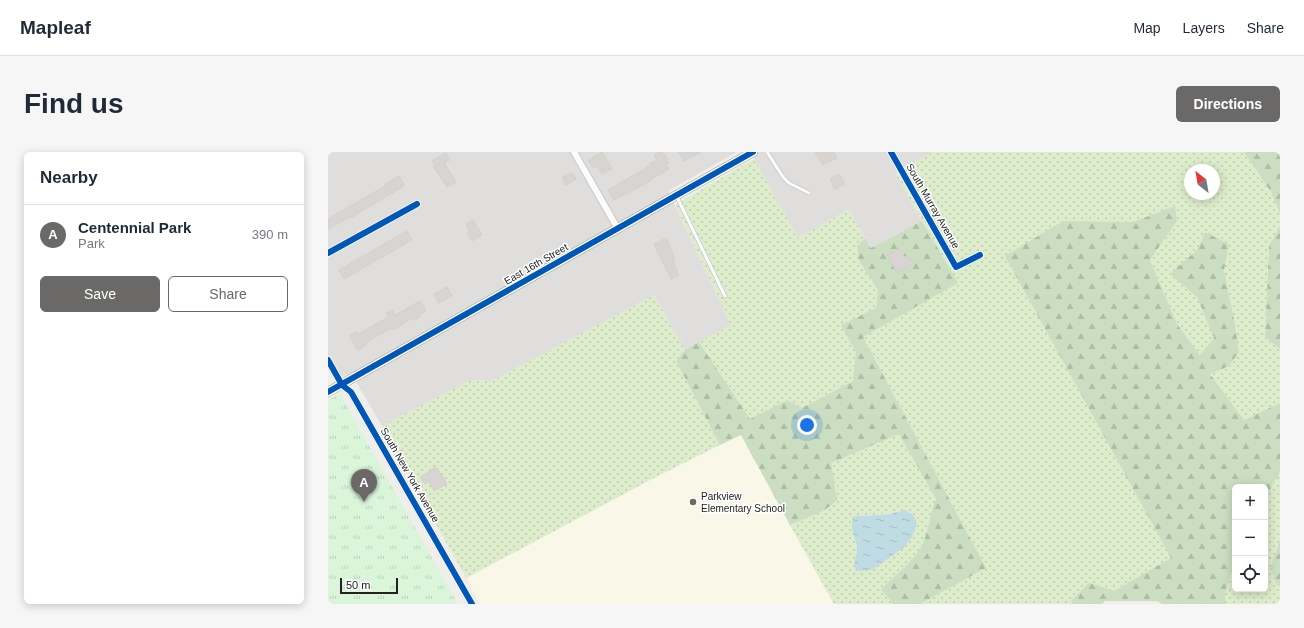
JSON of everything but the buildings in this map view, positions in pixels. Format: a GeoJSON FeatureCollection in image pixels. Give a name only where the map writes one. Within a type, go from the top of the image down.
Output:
{"type":"FeatureCollection","features":[{"type":"Feature","properties":{"kind":"street"},"geometry":{"type":"LineString","coordinates":[[574,152],[618,229]]}},
{"type":"Feature","properties":{"kind":"street","name":"East 16th Street"},"geometry":{"type":"LineString","coordinates":[[328,392],[753,152]]}},
{"type":"Feature","properties":{"kind":"street","name":"South Murray Avenue"},"geometry":{"type":"LineString","coordinates":[[891,152],[956,267],[980,255]]}},
{"type":"Feature","properties":{"kind":"street"},"geometry":{"type":"LineString","coordinates":[[328,253],[417,204]]}},
{"type":"Feature","properties":{"kind":"street","name":"South New York Avenue"},"geometry":{"type":"LineString","coordinates":[[328,360],[342,385],[352,392],[472,604]]}},
{"type":"Feature","properties":{"kind":"lane"},"geometry":{"type":"LineString","coordinates":[[767,152],[783,177],[789,183],[809,193]]}},
{"type":"Feature","properties":{"kind":"lane"},"geometry":{"type":"LineString","coordinates":[[676,196],[725,296]]}},
{"type":"Feature","properties":{"kind":"shaded area"},"geometry":{"type":"Polygon","coordinates":[[[328,152],[737,152],[668,191],[731,325],[685,350],[654,295],[492,381],[471,380],[382,426],[351,373],[343,376],[338,374],[328,358],[328,152]]]}},
{"type":"Feature","properties":{"kind":"shaded area"},"geometry":{"type":"Polygon","coordinates":[[[750,152],[933,152],[895,173],[922,221],[871,248],[849,209],[798,238],[750,152]]]}},
{"type":"Feature","properties":{"kind":"shaded area","name":"Parkview Elementary School"},"geometry":{"type":"Polygon","coordinates":[[[740,434],[834,604],[480,604],[466,578],[740,434]]]}},
{"type":"Feature","properties":{"kind":"green space"},"geometry":{"type":"Polygon","coordinates":[[[933,152],[1244,152],[1271,192],[1280,214],[1280,226],[1269,247],[1265,337],[1280,349],[1280,403],[1244,420],[1210,374],[1229,366],[1239,352],[1224,270],[1229,244],[1198,249],[1170,274],[1197,297],[1214,338],[1200,355],[1177,324],[1150,260],[1177,221],[1175,206],[1133,222],[1063,221],[1005,256],[1171,558],[1114,591],[1071,601],[1072,604],[920,604],[986,568],[863,337],[957,283],[895,173],[933,152]]]}},
{"type":"Feature","properties":{"kind":"green space"},"geometry":{"type":"Polygon","coordinates":[[[1244,152],[1280,152],[1280,214],[1271,192],[1244,152]]]}},
{"type":"Feature","properties":{"kind":"green space"},"geometry":{"type":"Polygon","coordinates":[[[754,159],[798,238],[849,209],[865,238],[857,246],[859,261],[878,290],[876,308],[842,325],[856,352],[853,381],[802,408],[787,400],[750,419],[699,342],[731,325],[675,205],[754,159]]]}},
{"type":"Feature","properties":{"kind":"green space"},"geometry":{"type":"Polygon","coordinates":[[[1175,206],[1177,221],[1150,260],[1177,324],[1200,355],[1214,338],[1197,297],[1170,274],[1198,249],[1205,232],[1229,244],[1224,270],[1239,352],[1229,366],[1210,374],[1244,420],[1280,403],[1280,471],[1268,494],[1268,484],[1232,484],[1232,571],[1225,593],[1225,604],[1162,604],[1157,601],[1105,601],[1102,604],[1072,604],[1071,601],[1089,583],[1114,591],[1171,558],[1005,256],[1063,221],[1133,222],[1175,206]]]}},
{"type":"Feature","properties":{"kind":"green space"},"geometry":{"type":"Polygon","coordinates":[[[922,221],[958,283],[863,337],[986,568],[920,604],[893,604],[881,589],[906,566],[918,552],[925,538],[936,499],[899,434],[831,463],[837,500],[825,510],[790,525],[741,435],[720,445],[676,361],[685,350],[699,342],[750,419],[787,400],[802,408],[853,381],[856,352],[841,325],[876,308],[878,290],[859,261],[857,246],[865,238],[871,248],[922,221]]]}},
{"type":"Feature","properties":{"kind":"green space"},"geometry":{"type":"Polygon","coordinates":[[[1280,226],[1280,349],[1265,337],[1269,246],[1280,226]]]}},
{"type":"Feature","properties":{"kind":"green space"},"geometry":{"type":"Polygon","coordinates":[[[654,295],[685,350],[676,361],[720,445],[652,479],[466,578],[382,426],[471,380],[492,381],[654,295]]]}},
{"type":"Feature","properties":{"kind":"green space"},"geometry":{"type":"Polygon","coordinates":[[[340,394],[458,604],[328,604],[328,400],[340,394]]]}},
{"type":"Feature","properties":{"kind":"green space"},"geometry":{"type":"Polygon","coordinates":[[[899,434],[936,499],[925,538],[918,552],[906,566],[881,589],[893,604],[834,604],[790,525],[825,510],[831,463],[899,434]],[[905,510],[894,513],[861,515],[855,538],[857,551],[853,565],[905,510]]]}},
{"type":"Feature","properties":{"kind":"green space"},"geometry":{"type":"Polygon","coordinates":[[[1280,471],[1280,540],[1270,569],[1277,585],[1280,586],[1280,604],[1225,604],[1225,593],[1232,571],[1232,592],[1268,592],[1268,494],[1280,471]]]}},
{"type":"Feature","properties":{"kind":"green space"},"geometry":{"type":"Polygon","coordinates":[[[1280,540],[1280,586],[1277,585],[1270,569],[1280,540]]]}},
{"type":"Feature","properties":{"kind":"water"},"geometry":{"type":"Polygon","coordinates":[[[905,510],[913,515],[917,523],[912,537],[903,548],[873,569],[856,571],[855,562],[857,549],[852,529],[853,517],[887,514],[905,510]]]}},
{"type":"Feature","properties":{"kind":"cycle path"},"geometry":{"type":"LineString","coordinates":[[328,392],[753,152]]}},
{"type":"Feature","properties":{"kind":"cycle path"},"geometry":{"type":"LineString","coordinates":[[891,152],[956,267],[980,255]]}},
{"type":"Feature","properties":{"kind":"cycle path"},"geometry":{"type":"LineString","coordinates":[[328,253],[417,204]]}},
{"type":"Feature","properties":{"kind":"cycle path"},"geometry":{"type":"LineString","coordinates":[[328,360],[342,385],[351,392],[472,604]]}},
{"type":"Feature","properties":{"kind":"place","name":"Centennial Park"},"geometry":{"type":"Point","coordinates":[364,502]}},
{"type":"Feature","properties":{"kind":"place","name":"Parkview Elementary School"},"geometry":{"type":"Point","coordinates":[693,502]}}]}
